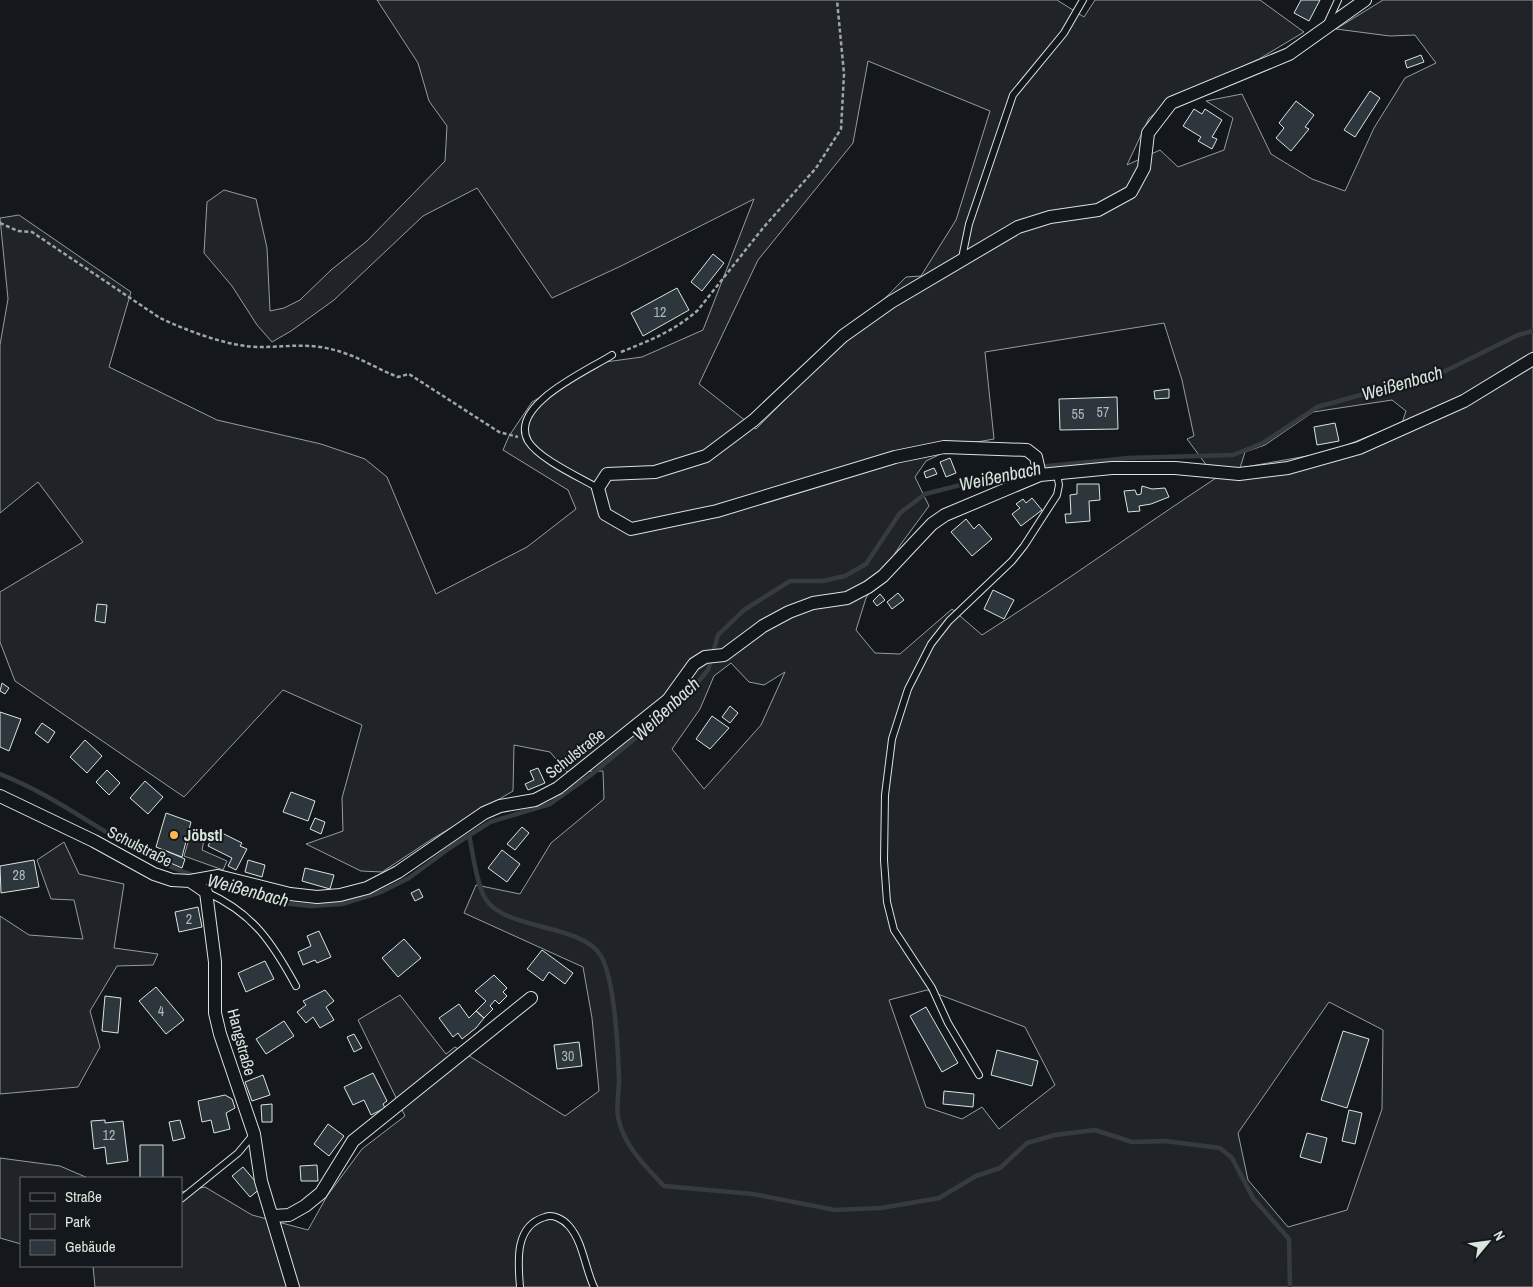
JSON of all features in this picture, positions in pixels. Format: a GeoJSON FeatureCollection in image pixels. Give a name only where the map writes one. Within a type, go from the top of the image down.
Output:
{"type":"FeatureCollection","features":[{"type":"Feature","properties":{"kind":"street"},"geometry":{"type":"LineString","coordinates":[[1039,474],[1036,458],[1027,450],[944,447],[895,456],[717,511],[632,529],[605,514],[598,488],[607,474],[656,472],[706,456],[754,420],[843,336],[891,302],[962,258],[1018,227],[1050,217],[1098,210],[1131,192],[1144,168],[1148,133],[1171,103],[1289,54],[1365,0]]}},
{"type":"Feature","properties":{"kind":"street","name":"Schulstraße"},"geometry":{"type":"LineString","coordinates":[[0,796],[94,841],[154,874],[172,880],[198,880],[218,876],[290,894],[317,897],[340,895],[367,888],[398,872],[484,813],[500,806],[536,800],[558,788],[668,700],[694,664],[705,657],[724,655],[763,626],[789,612],[813,603],[847,598],[868,588],[883,576],[932,524],[945,515],[1039,474],[1112,468],[1166,468],[1238,474],[1288,468],[1359,448],[1464,402],[1533,359]]}},
{"type":"Feature","properties":{"kind":"street"},"geometry":{"type":"LineString","coordinates":[[198,880],[206,892]]}},
{"type":"Feature","properties":{"kind":"street","name":"Hangstraße"},"geometry":{"type":"LineString","coordinates":[[206,892],[215,962],[215,1013],[227,1057],[254,1134],[262,1181],[293,1287]]}},
{"type":"Feature","properties":{"kind":"street"},"geometry":{"type":"LineString","coordinates":[[273,1216],[289,1214],[305,1206],[321,1192],[353,1141],[531,998]]}},
{"type":"Feature","properties":{"kind":"lane"},"geometry":{"type":"LineString","coordinates":[[962,258],[970,224],[1013,95],[1064,33],[1083,0]]}},
{"type":"Feature","properties":{"kind":"lane"},"geometry":{"type":"LineString","coordinates":[[1325,30],[1338,0]]}},
{"type":"Feature","properties":{"kind":"lane"},"geometry":{"type":"LineString","coordinates":[[598,488],[542,454],[528,440],[525,427],[532,408],[541,399],[612,355]]}},
{"type":"Feature","properties":{"kind":"lane"},"geometry":{"type":"LineString","coordinates":[[979,1075],[948,1023],[932,988],[894,930],[887,902],[884,860],[885,795],[892,739],[908,689],[931,644],[949,621],[1012,561],[1024,546],[1057,495],[1059,485],[1057,474]]}},
{"type":"Feature","properties":{"kind":"lane"},"geometry":{"type":"LineString","coordinates":[[206,892],[224,900],[259,928],[275,948],[296,986]]}},
{"type":"Feature","properties":{"kind":"lane"},"geometry":{"type":"LineString","coordinates":[[182,1198],[238,1153],[254,1134]]}},
{"type":"Feature","properties":{"kind":"lane"},"geometry":{"type":"LineString","coordinates":[[520,1287],[518,1260],[521,1239],[529,1226],[547,1216],[558,1218],[569,1226],[578,1243],[594,1287]]}},
{"type":"Feature","properties":{"kind":"path"},"geometry":{"type":"LineString","coordinates":[[612,355],[655,338],[687,320],[698,310],[763,228],[816,168],[842,129],[844,74],[837,0]]}},
{"type":"Feature","properties":{"kind":"path"},"geometry":{"type":"LineString","coordinates":[[0,223],[18,231],[32,232],[160,318],[182,329],[238,344],[262,347],[289,344],[320,347],[355,355],[398,377],[409,374],[499,432],[528,440]]}},
{"type":"Feature","properties":{"kind":"green space"},"geometry":{"type":"Polygon","coordinates":[[[377,0],[1057,0],[1084,17],[1095,0],[1260,0],[1304,32],[1259,59],[1184,92],[1149,118],[1127,165],[1160,150],[1178,167],[1224,150],[1233,118],[1206,101],[1242,94],[1271,154],[1312,179],[1345,191],[1374,128],[1405,78],[1436,63],[1415,35],[1390,36],[1336,29],[1383,0],[1533,0],[1533,1287],[95,1287],[93,1267],[182,1267],[182,1192],[205,1187],[252,1215],[308,1230],[327,1196],[362,1149],[405,1116],[358,1020],[400,995],[446,1054],[455,1047],[565,1116],[599,1091],[592,1018],[583,967],[464,913],[476,885],[520,894],[551,843],[604,799],[603,771],[567,772],[550,752],[514,745],[513,791],[432,839],[382,872],[361,871],[306,844],[343,831],[342,798],[362,725],[283,690],[184,797],[15,681],[0,642],[0,592],[83,542],[38,482],[0,513],[0,345],[8,299],[0,218],[19,215],[131,292],[109,367],[217,420],[321,444],[365,459],[387,477],[436,594],[527,547],[576,509],[568,490],[503,450],[509,436],[532,402],[598,363],[642,357],[703,330],[754,199],[621,266],[552,298],[477,188],[423,216],[334,300],[291,331],[272,342],[257,325],[232,286],[204,253],[207,202],[224,190],[256,199],[267,248],[270,311],[284,308],[300,300],[331,270],[367,241],[445,161],[447,126],[429,101],[418,63],[377,0]],[[868,61],[853,143],[758,260],[699,384],[756,429],[906,277],[921,276],[956,220],[990,111],[868,61]],[[1164,323],[985,352],[994,439],[960,445],[926,461],[915,477],[929,506],[901,544],[866,598],[856,630],[875,653],[900,654],[952,609],[982,635],[1216,478],[1187,439],[1194,436],[1182,380],[1164,323]],[[1392,400],[1313,412],[1265,445],[1245,452],[1240,468],[1329,452],[1402,423],[1406,411],[1392,400]],[[731,663],[714,676],[700,709],[672,749],[704,789],[761,725],[785,672],[764,685],[749,682],[731,663]],[[927,990],[889,1000],[926,1107],[962,1119],[982,1107],[999,1129],[1055,1085],[1025,1027],[927,990]],[[1329,1002],[1238,1133],[1248,1180],[1288,1227],[1347,1210],[1382,1109],[1383,1030],[1329,1002]]]}},
{"type":"Feature","properties":{"kind":"green space"},"geometry":{"type":"Polygon","coordinates":[[[64,842],[79,874],[124,884],[114,948],[158,954],[153,965],[117,966],[90,1011],[100,1047],[78,1087],[0,1094],[0,916],[29,935],[83,939],[74,900],[51,899],[37,860],[64,842]]]}},
{"type":"Feature","properties":{"kind":"green space"},"geometry":{"type":"Polygon","coordinates":[[[0,1158],[60,1166],[86,1177],[20,1177],[20,1244],[0,1238],[0,1158]]]}},
{"type":"Feature","properties":{"kind":"shaded area"},"geometry":{"type":"Polygon","coordinates":[[[190,836],[204,840],[202,850],[227,861],[223,870],[184,856],[190,836]]]}},
{"type":"Feature","properties":{"kind":"building"},"geometry":{"type":"Polygon","coordinates":[[[1301,0],[1320,0],[1309,21],[1294,13],[1301,0]]]}},
{"type":"Feature","properties":{"kind":"building"},"geometry":{"type":"Polygon","coordinates":[[[1421,55],[1424,62],[1407,68],[1405,61],[1421,55]]]}},
{"type":"Feature","properties":{"kind":"building"},"geometry":{"type":"Polygon","coordinates":[[[1370,91],[1380,98],[1355,137],[1344,130],[1370,91]]]}},
{"type":"Feature","properties":{"kind":"building"},"geometry":{"type":"Polygon","coordinates":[[[1296,101],[1314,115],[1305,127],[1309,129],[1291,151],[1276,138],[1284,128],[1279,123],[1296,101]]]}},
{"type":"Feature","properties":{"kind":"building"},"geometry":{"type":"Polygon","coordinates":[[[1194,109],[1202,114],[1205,109],[1222,120],[1212,137],[1217,139],[1212,149],[1198,141],[1201,137],[1183,126],[1194,109]]]}},
{"type":"Feature","properties":{"kind":"building"},"geometry":{"type":"Polygon","coordinates":[[[713,254],[724,263],[702,291],[691,282],[713,254]]]}},
{"type":"Feature","properties":{"kind":"building"},"geometry":{"type":"Polygon","coordinates":[[[677,288],[689,310],[643,336],[631,313],[677,288]]]}},
{"type":"Feature","properties":{"kind":"building"},"geometry":{"type":"Polygon","coordinates":[[[1169,389],[1169,398],[1155,399],[1154,391],[1169,389]]]}},
{"type":"Feature","properties":{"kind":"building"},"geometry":{"type":"Polygon","coordinates":[[[1117,397],[1118,429],[1060,430],[1059,399],[1117,397]]]}},
{"type":"Feature","properties":{"kind":"building"},"geometry":{"type":"Polygon","coordinates":[[[1335,423],[1339,441],[1317,445],[1314,427],[1335,423]]]}},
{"type":"Feature","properties":{"kind":"building"},"geometry":{"type":"Polygon","coordinates":[[[950,458],[956,473],[946,477],[940,462],[950,458]]]}},
{"type":"Feature","properties":{"kind":"building"},"geometry":{"type":"Polygon","coordinates":[[[934,468],[937,474],[926,478],[924,472],[934,468]]]}},
{"type":"Feature","properties":{"kind":"building"},"geometry":{"type":"Polygon","coordinates":[[[1077,484],[1099,484],[1100,500],[1089,501],[1090,521],[1066,523],[1065,514],[1071,514],[1070,495],[1077,494],[1077,484]]]}},
{"type":"Feature","properties":{"kind":"building"},"geometry":{"type":"Polygon","coordinates":[[[1142,486],[1152,489],[1165,488],[1169,497],[1151,504],[1139,506],[1140,511],[1128,512],[1124,491],[1135,490],[1137,495],[1141,494],[1142,486]]]}},
{"type":"Feature","properties":{"kind":"building"},"geometry":{"type":"Polygon","coordinates":[[[1032,498],[1042,510],[1021,526],[1012,514],[1020,508],[1016,504],[1023,499],[1026,503],[1032,498]]]}},
{"type":"Feature","properties":{"kind":"building"},"geometry":{"type":"Polygon","coordinates":[[[966,519],[974,529],[979,524],[992,539],[972,556],[951,532],[966,519]]]}},
{"type":"Feature","properties":{"kind":"building"},"geometry":{"type":"Polygon","coordinates":[[[993,590],[1014,600],[1004,619],[984,609],[993,590]]]}},
{"type":"Feature","properties":{"kind":"building"},"geometry":{"type":"Polygon","coordinates":[[[898,593],[904,600],[892,609],[887,602],[898,593]]]}},
{"type":"Feature","properties":{"kind":"building"},"geometry":{"type":"Polygon","coordinates":[[[880,594],[885,600],[877,606],[873,601],[880,594]]]}},
{"type":"Feature","properties":{"kind":"building"},"geometry":{"type":"Polygon","coordinates":[[[97,604],[107,605],[105,623],[95,621],[97,604]]]}},
{"type":"Feature","properties":{"kind":"building"},"geometry":{"type":"Polygon","coordinates":[[[2,683],[9,688],[5,694],[0,691],[2,683]]]}},
{"type":"Feature","properties":{"kind":"building"},"geometry":{"type":"Polygon","coordinates":[[[730,706],[738,713],[730,723],[722,717],[730,706]]]}},
{"type":"Feature","properties":{"kind":"building"},"geometry":{"type":"Polygon","coordinates":[[[0,712],[21,719],[9,751],[0,747],[0,712]]]}},
{"type":"Feature","properties":{"kind":"building"},"geometry":{"type":"Polygon","coordinates":[[[712,716],[729,728],[710,749],[696,739],[712,716]]]}},
{"type":"Feature","properties":{"kind":"building"},"geometry":{"type":"Polygon","coordinates":[[[42,723],[55,732],[48,743],[35,733],[42,723]]]}},
{"type":"Feature","properties":{"kind":"building"},"geometry":{"type":"Polygon","coordinates":[[[85,740],[102,756],[87,773],[70,757],[85,740]]]}},
{"type":"Feature","properties":{"kind":"building"},"geometry":{"type":"Polygon","coordinates":[[[538,768],[545,783],[528,790],[525,784],[534,780],[530,771],[538,768]]]}},
{"type":"Feature","properties":{"kind":"building"},"geometry":{"type":"Polygon","coordinates":[[[107,770],[120,783],[109,795],[96,782],[107,770]]]}},
{"type":"Feature","properties":{"kind":"building"},"geometry":{"type":"Polygon","coordinates":[[[145,781],[163,797],[148,814],[130,798],[145,781]]]}},
{"type":"Feature","properties":{"kind":"building"},"geometry":{"type":"Polygon","coordinates":[[[291,792],[315,801],[308,821],[283,812],[291,792]]]}},
{"type":"Feature","properties":{"kind":"building","name":"Jöbstl"},"geometry":{"type":"Polygon","coordinates":[[[166,813],[191,822],[182,857],[156,847],[166,813]]]}},
{"type":"Feature","properties":{"kind":"building"},"geometry":{"type":"Polygon","coordinates":[[[315,818],[325,822],[321,834],[310,829],[315,818]]]}},
{"type":"Feature","properties":{"kind":"building"},"geometry":{"type":"Polygon","coordinates":[[[522,827],[529,833],[515,850],[507,844],[522,827]]]}},
{"type":"Feature","properties":{"kind":"building"},"geometry":{"type":"Polygon","coordinates":[[[216,830],[242,843],[240,846],[247,849],[236,870],[228,866],[232,858],[208,846],[216,830]]]}},
{"type":"Feature","properties":{"kind":"building","name":"Jöbstl"},"geometry":{"type":"Polygon","coordinates":[[[164,850],[185,859],[182,868],[161,859],[164,850]]]}},
{"type":"Feature","properties":{"kind":"building"},"geometry":{"type":"Polygon","coordinates":[[[502,850],[520,864],[507,882],[488,868],[502,850]]]}},
{"type":"Feature","properties":{"kind":"building"},"geometry":{"type":"Polygon","coordinates":[[[34,860],[39,887],[1,893],[0,866],[34,860]]]}},
{"type":"Feature","properties":{"kind":"building"},"geometry":{"type":"Polygon","coordinates":[[[248,860],[265,865],[262,877],[245,872],[248,860]]]}},
{"type":"Feature","properties":{"kind":"building"},"geometry":{"type":"Polygon","coordinates":[[[305,868],[334,875],[330,889],[302,881],[305,868]]]}},
{"type":"Feature","properties":{"kind":"building"},"geometry":{"type":"Polygon","coordinates":[[[419,889],[423,897],[415,901],[411,893],[419,889]]]}},
{"type":"Feature","properties":{"kind":"building"},"geometry":{"type":"Polygon","coordinates":[[[198,907],[202,927],[179,932],[175,912],[198,907]]]}},
{"type":"Feature","properties":{"kind":"building"},"geometry":{"type":"Polygon","coordinates":[[[319,931],[331,957],[317,963],[315,960],[303,965],[298,952],[311,946],[307,936],[319,931]]]}},
{"type":"Feature","properties":{"kind":"building"},"geometry":{"type":"Polygon","coordinates":[[[404,939],[421,958],[398,977],[382,958],[404,939]]]}},
{"type":"Feature","properties":{"kind":"building"},"geometry":{"type":"Polygon","coordinates":[[[542,950],[573,973],[565,984],[549,972],[543,981],[527,969],[542,950]]]}},
{"type":"Feature","properties":{"kind":"building"},"geometry":{"type":"Polygon","coordinates":[[[265,961],[274,979],[246,992],[238,973],[265,961]]]}},
{"type":"Feature","properties":{"kind":"building"},"geometry":{"type":"Polygon","coordinates":[[[494,975],[507,988],[503,992],[507,996],[499,1004],[495,1000],[490,1006],[493,1009],[484,1018],[476,1011],[486,1001],[475,991],[494,975]]]}},
{"type":"Feature","properties":{"kind":"building"},"geometry":{"type":"Polygon","coordinates":[[[156,987],[184,1020],[166,1034],[139,1001],[156,987]]]}},
{"type":"Feature","properties":{"kind":"building"},"geometry":{"type":"Polygon","coordinates":[[[325,990],[334,1001],[326,1007],[334,1020],[320,1028],[313,1017],[306,1023],[297,1012],[306,1005],[303,1001],[325,990]]]}},
{"type":"Feature","properties":{"kind":"building"},"geometry":{"type":"Polygon","coordinates":[[[105,996],[121,998],[118,1033],[102,1031],[105,996]]]}},
{"type":"Feature","properties":{"kind":"building"},"geometry":{"type":"Polygon","coordinates":[[[459,1004],[469,1018],[476,1011],[484,1018],[476,1028],[462,1039],[458,1033],[453,1037],[439,1018],[459,1004]]]}},
{"type":"Feature","properties":{"kind":"building"},"geometry":{"type":"Polygon","coordinates":[[[926,1007],[958,1063],[942,1072],[910,1016],[926,1007]]]}},
{"type":"Feature","properties":{"kind":"building"},"geometry":{"type":"Polygon","coordinates":[[[284,1021],[294,1036],[266,1054],[256,1039],[284,1021]]]}},
{"type":"Feature","properties":{"kind":"building"},"geometry":{"type":"Polygon","coordinates":[[[1343,1031],[1369,1039],[1347,1108],[1321,1100],[1343,1031]]]}},
{"type":"Feature","properties":{"kind":"building"},"geometry":{"type":"Polygon","coordinates":[[[354,1034],[362,1048],[354,1052],[347,1037],[354,1034]]]}},
{"type":"Feature","properties":{"kind":"building"},"geometry":{"type":"Polygon","coordinates":[[[579,1042],[582,1066],[557,1069],[554,1045],[579,1042]]]}},
{"type":"Feature","properties":{"kind":"building"},"geometry":{"type":"Polygon","coordinates":[[[997,1050],[1038,1061],[1032,1086],[991,1075],[997,1050]]]}},
{"type":"Feature","properties":{"kind":"building"},"geometry":{"type":"Polygon","coordinates":[[[373,1073],[387,1101],[383,1104],[385,1108],[371,1115],[364,1100],[353,1105],[344,1087],[373,1073]]]}},
{"type":"Feature","properties":{"kind":"building"},"geometry":{"type":"Polygon","coordinates":[[[263,1075],[270,1095],[252,1101],[245,1082],[263,1075]]]}},
{"type":"Feature","properties":{"kind":"building"},"geometry":{"type":"Polygon","coordinates":[[[944,1091],[974,1094],[973,1107],[943,1104],[944,1091]]]}},
{"type":"Feature","properties":{"kind":"building"},"geometry":{"type":"Polygon","coordinates":[[[225,1095],[232,1099],[235,1108],[226,1113],[230,1129],[214,1133],[211,1120],[202,1122],[198,1101],[225,1095]]]}},
{"type":"Feature","properties":{"kind":"building"},"geometry":{"type":"Polygon","coordinates":[[[272,1104],[272,1122],[262,1122],[261,1105],[272,1104]]]}},
{"type":"Feature","properties":{"kind":"building"},"geometry":{"type":"Polygon","coordinates":[[[1349,1110],[1362,1113],[1355,1144],[1342,1141],[1349,1110]]]}},
{"type":"Feature","properties":{"kind":"building"},"geometry":{"type":"Polygon","coordinates":[[[105,1120],[105,1123],[123,1121],[128,1161],[107,1164],[105,1147],[94,1149],[91,1121],[105,1120]]]}},
{"type":"Feature","properties":{"kind":"building"},"geometry":{"type":"Polygon","coordinates":[[[180,1120],[185,1138],[173,1141],[169,1122],[180,1120]]]}},
{"type":"Feature","properties":{"kind":"building"},"geometry":{"type":"Polygon","coordinates":[[[328,1124],[344,1136],[329,1156],[314,1144],[328,1124]]]}},
{"type":"Feature","properties":{"kind":"building"},"geometry":{"type":"Polygon","coordinates":[[[1307,1133],[1327,1138],[1321,1163],[1300,1157],[1307,1133]]]}},
{"type":"Feature","properties":{"kind":"building"},"geometry":{"type":"Polygon","coordinates":[[[140,1145],[163,1145],[163,1177],[140,1177],[140,1145]]]}},
{"type":"Feature","properties":{"kind":"building"},"geometry":{"type":"Polygon","coordinates":[[[317,1165],[318,1181],[301,1181],[300,1166],[317,1165]]]}},
{"type":"Feature","properties":{"kind":"building"},"geometry":{"type":"Polygon","coordinates":[[[243,1167],[261,1188],[250,1197],[232,1176],[243,1167]]]}},
{"type":"Feature","properties":{"kind":"waterway","name":"Weißenbach"},"geometry":{"type":"LineString","coordinates":[[212,881],[282,903],[311,906],[342,904],[381,892],[409,878],[451,847],[490,822],[550,804],[591,775],[687,695],[708,670],[718,635],[744,610],[790,581],[823,581],[845,576],[866,564],[900,513],[925,494],[1028,468],[1128,458],[1233,455],[1263,443],[1317,407],[1441,373],[1518,335],[1533,331]]}},
{"type":"Feature","properties":{"kind":"waterway","name":"Weißenbach"},"geometry":{"type":"LineString","coordinates":[[0,774],[50,798],[144,854],[195,876]]}},
{"type":"Feature","properties":{"kind":"waterway"},"geometry":{"type":"LineString","coordinates":[[469,835],[479,884],[485,898],[495,909],[525,922],[578,938],[591,945],[601,956],[610,982],[615,1016],[619,1079],[618,1117],[630,1146],[664,1186],[753,1194],[835,1210],[881,1208],[939,1198],[976,1176],[1000,1168],[1027,1143],[1055,1135],[1095,1130],[1132,1142],[1165,1141],[1220,1148],[1232,1158],[1253,1198],[1289,1239],[1290,1287]]}},
{"type":"Feature","properties":{"kind":"place","name":"Jöbstl"},"geometry":{"type":"Point","coordinates":[174,835]}}]}
